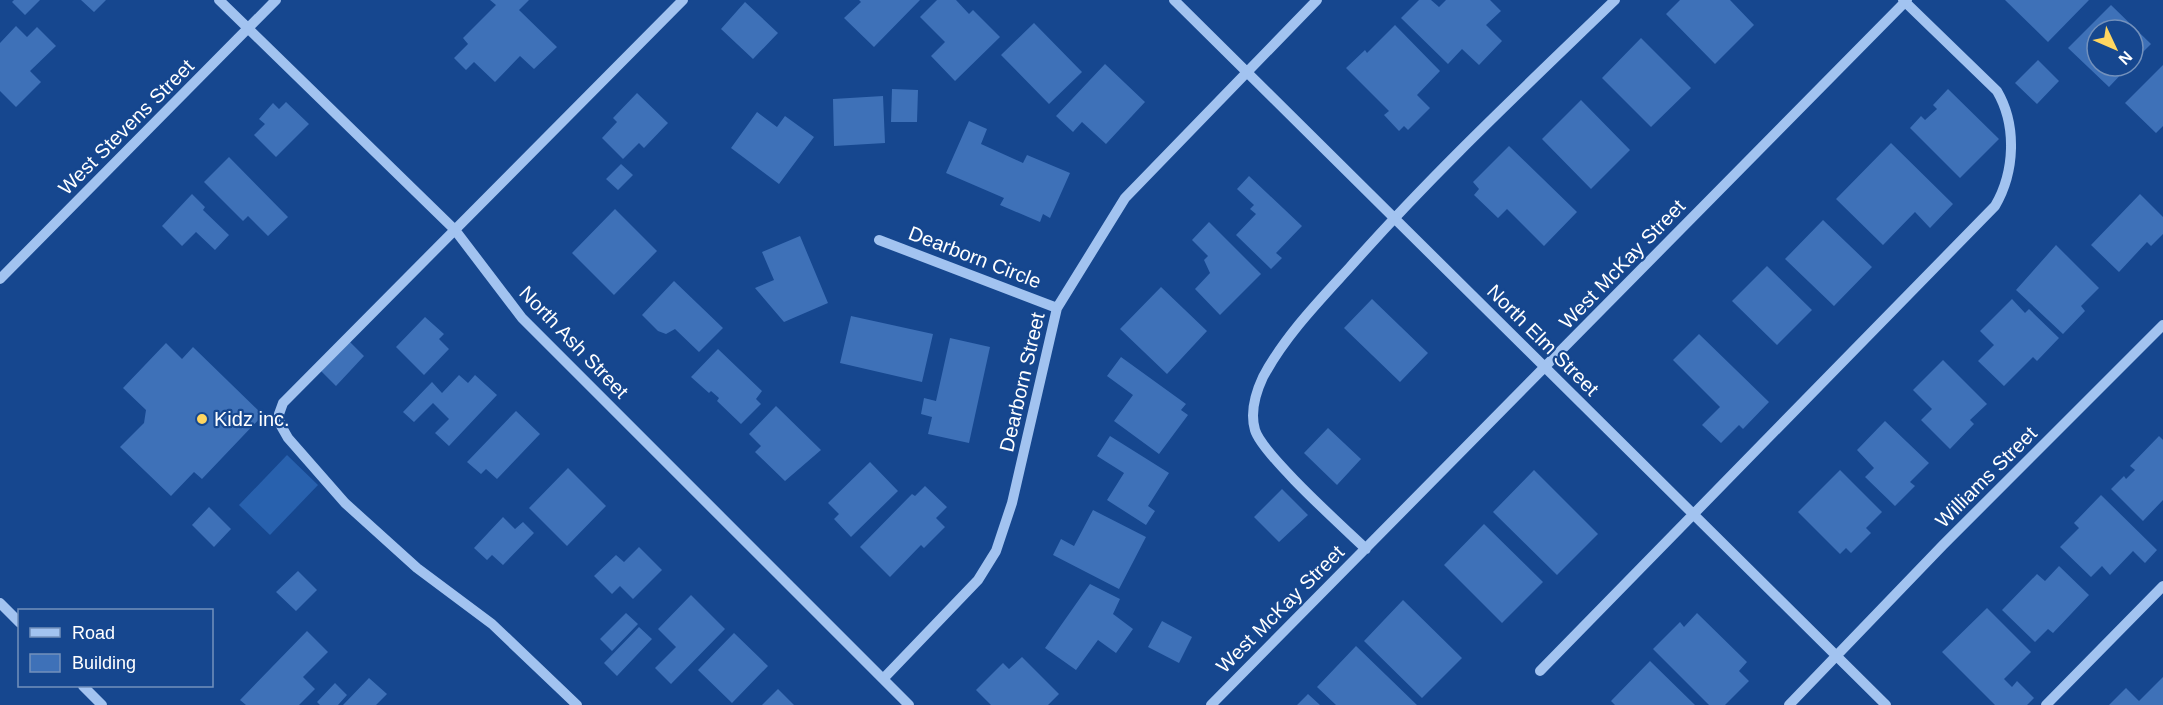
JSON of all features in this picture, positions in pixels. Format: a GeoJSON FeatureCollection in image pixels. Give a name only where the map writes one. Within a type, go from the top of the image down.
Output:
{"type":"FeatureCollection","features":[{"type":"Feature","properties":{"kind":"street","name":"North Ash Street"},"geometry":{"type":"LineString","coordinates":[[219,0],[455,230],[522,318],[909,705]]}},
{"type":"Feature","properties":{"kind":"street","name":"West Stevens Street"},"geometry":{"type":"LineString","coordinates":[[0,279],[276,0]]}},
{"type":"Feature","properties":{"kind":"street"},"geometry":{"type":"LineString","coordinates":[[577,705],[492,624],[417,568],[345,503],[288,438],[280,424],[279,414],[283,403],[683,0]]}},
{"type":"Feature","properties":{"kind":"street","name":"North Elm Street"},"geometry":{"type":"LineString","coordinates":[[1174,0],[1886,705]]}},
{"type":"Feature","properties":{"kind":"street","name":"Dearborn Street"},"geometry":{"type":"LineString","coordinates":[[884,679],[978,580],[996,551],[1012,503],[1058,308],[1125,198],[1317,0]]}},
{"type":"Feature","properties":{"kind":"street"},"geometry":{"type":"LineString","coordinates":[[1366,549],[1272,456],[1255,430],[1253,405],[1262,379],[1277,354],[1311,311],[1395,218],[1615,0]]}},
{"type":"Feature","properties":{"kind":"street"},"geometry":{"type":"LineString","coordinates":[[1540,671],[1691,514],[1995,206],[2006,188],[2010,164],[2010,121],[2006,106],[1997,91],[1905,1]]}},
{"type":"Feature","properties":{"kind":"street","name":"West McKay Street"},"geometry":{"type":"LineString","coordinates":[[1211,705],[1546,368],[1905,1]]}},
{"type":"Feature","properties":{"kind":"street","name":"Dearborn Circle"},"geometry":{"type":"LineString","coordinates":[[879,240],[1058,308]]}},
{"type":"Feature","properties":{"kind":"street","name":"Williams Street"},"geometry":{"type":"LineString","coordinates":[[1789,705],[2163,325]]}},
{"type":"Feature","properties":{"kind":"street"},"geometry":{"type":"LineString","coordinates":[[2046,705],[2163,586]]}},
{"type":"Feature","properties":{"kind":"street"},"geometry":{"type":"LineString","coordinates":[[0,603],[18,621]]}},
{"type":"Feature","properties":{"kind":"street"},"geometry":{"type":"LineString","coordinates":[[83,687],[102,705]]}},
{"type":"Feature","properties":{"kind":"shaded area"},"geometry":{"type":"Polygon","coordinates":[[[287,455],[318,485],[270,535],[239,505],[287,455]]]}},
{"type":"Feature","properties":{"kind":"building"},"geometry":{"type":"Polygon","coordinates":[[[14,0],[40,0],[25,15],[12,2],[14,0]]]}},
{"type":"Feature","properties":{"kind":"building"},"geometry":{"type":"Polygon","coordinates":[[[81,0],[106,0],[94,12],[81,0]]]}},
{"type":"Feature","properties":{"kind":"building"},"geometry":{"type":"Polygon","coordinates":[[[490,0],[529,0],[519,10],[557,47],[534,69],[520,56],[495,82],[474,62],[466,70],[454,58],[468,44],[463,38],[496,5],[490,0]]]}},
{"type":"Feature","properties":{"kind":"building"},"geometry":{"type":"Polygon","coordinates":[[[859,0],[920,0],[874,47],[844,18],[861,2],[859,0]]]}},
{"type":"Feature","properties":{"kind":"building"},"geometry":{"type":"Polygon","coordinates":[[[937,0],[956,0],[969,14],[973,10],[1000,37],[955,81],[931,56],[945,42],[920,17],[937,0]]]}},
{"type":"Feature","properties":{"kind":"building"},"geometry":{"type":"Polygon","coordinates":[[[1419,0],[1431,0],[1439,7],[1446,0],[1490,0],[1501,11],[1486,25],[1502,41],[1479,65],[1462,49],[1448,64],[1401,18],[1419,0]]]}},
{"type":"Feature","properties":{"kind":"building"},"geometry":{"type":"Polygon","coordinates":[[[1680,0],[1730,0],[1754,25],[1715,64],[1666,14],[1680,0]]]}},
{"type":"Feature","properties":{"kind":"building"},"geometry":{"type":"Polygon","coordinates":[[[2005,0],[2089,0],[2048,42],[2005,0]]]}},
{"type":"Feature","properties":{"kind":"building"},"geometry":{"type":"Polygon","coordinates":[[[745,2],[778,33],[753,59],[721,29],[745,2]]]}},
{"type":"Feature","properties":{"kind":"building"},"geometry":{"type":"Polygon","coordinates":[[[2111,5],[2124,18],[2098,18],[2111,5]]]}},
{"type":"Feature","properties":{"kind":"building"},"geometry":{"type":"Polygon","coordinates":[[[1034,23],[1082,72],[1049,104],[1001,55],[1034,23]]]}},
{"type":"Feature","properties":{"kind":"building"},"geometry":{"type":"Polygon","coordinates":[[[1395,25],[1440,71],[1417,95],[1430,108],[1408,130],[1404,126],[1399,131],[1384,115],[1389,111],[1346,68],[1365,50],[1367,53],[1395,25]]]}},
{"type":"Feature","properties":{"kind":"building"},"geometry":{"type":"Polygon","coordinates":[[[16,26],[27,37],[37,27],[56,46],[30,71],[41,82],[16,107],[0,91],[0,43],[16,26]]]}},
{"type":"Feature","properties":{"kind":"building"},"geometry":{"type":"Polygon","coordinates":[[[2085,31],[2085,64],[2068,48],[2085,31]]]}},
{"type":"Feature","properties":{"kind":"building"},"geometry":{"type":"Polygon","coordinates":[[[1641,38],[1691,88],[1651,127],[1602,78],[1641,38]]]}},
{"type":"Feature","properties":{"kind":"building"},"geometry":{"type":"Polygon","coordinates":[[[2145,38],[2151,44],[2145,50],[2145,38]]]}},
{"type":"Feature","properties":{"kind":"building"},"geometry":{"type":"Polygon","coordinates":[[[2038,60],[2059,81],[2037,104],[2015,83],[2038,60]]]}},
{"type":"Feature","properties":{"kind":"building"},"geometry":{"type":"Polygon","coordinates":[[[1105,64],[1145,102],[1106,144],[1082,122],[1073,132],[1056,116],[1105,64]]]}},
{"type":"Feature","properties":{"kind":"building"},"geometry":{"type":"Polygon","coordinates":[[[2163,65],[2163,126],[2156,133],[2125,103],[2163,65]]]}},
{"type":"Feature","properties":{"kind":"building"},"geometry":{"type":"Polygon","coordinates":[[[2100,78],[2118,78],[2109,87],[2100,78]]]}},
{"type":"Feature","properties":{"kind":"building"},"geometry":{"type":"Polygon","coordinates":[[[892,89],[918,90],[917,122],[891,122],[892,89]]]}},
{"type":"Feature","properties":{"kind":"building"},"geometry":{"type":"Polygon","coordinates":[[[1948,89],[1999,139],[1960,178],[1910,128],[1921,116],[1925,120],[1937,109],[1933,105],[1948,89]]]}},
{"type":"Feature","properties":{"kind":"building"},"geometry":{"type":"Polygon","coordinates":[[[637,93],[668,123],[644,148],[639,143],[623,159],[602,138],[617,122],[613,118],[637,93]]]}},
{"type":"Feature","properties":{"kind":"building"},"geometry":{"type":"Polygon","coordinates":[[[883,96],[885,143],[834,146],[833,99],[883,96]]]}},
{"type":"Feature","properties":{"kind":"building"},"geometry":{"type":"Polygon","coordinates":[[[1581,100],[1630,150],[1591,189],[1542,139],[1581,100]]]}},
{"type":"Feature","properties":{"kind":"building"},"geometry":{"type":"Polygon","coordinates":[[[286,102],[309,124],[276,157],[254,135],[265,124],[259,119],[273,103],[279,109],[286,102]]]}},
{"type":"Feature","properties":{"kind":"building"},"geometry":{"type":"Polygon","coordinates":[[[757,112],[777,127],[785,116],[814,137],[779,184],[731,148],[757,112]]]}},
{"type":"Feature","properties":{"kind":"building"},"geometry":{"type":"Polygon","coordinates":[[[969,121],[987,129],[981,144],[1023,163],[1027,155],[1070,173],[1050,218],[1043,214],[1040,222],[1000,205],[1004,198],[946,173],[969,121]]]}},
{"type":"Feature","properties":{"kind":"building"},"geometry":{"type":"Polygon","coordinates":[[[1891,143],[1953,204],[1930,228],[1915,212],[1883,245],[1836,199],[1891,143]]]}},
{"type":"Feature","properties":{"kind":"building"},"geometry":{"type":"Polygon","coordinates":[[[1509,146],[1577,212],[1544,246],[1507,209],[1498,218],[1474,195],[1479,189],[1473,182],[1509,146]]]}},
{"type":"Feature","properties":{"kind":"building"},"geometry":{"type":"Polygon","coordinates":[[[229,157],[288,217],[268,236],[248,216],[243,221],[204,182],[229,157]]]}},
{"type":"Feature","properties":{"kind":"building"},"geometry":{"type":"Polygon","coordinates":[[[621,164],[633,175],[618,190],[606,179],[621,164]]]}},
{"type":"Feature","properties":{"kind":"building"},"geometry":{"type":"Polygon","coordinates":[[[1249,176],[1302,226],[1276,253],[1282,258],[1271,269],[1236,235],[1256,214],[1250,209],[1254,205],[1237,189],[1249,176]]]}},
{"type":"Feature","properties":{"kind":"building"},"geometry":{"type":"Polygon","coordinates":[[[192,194],[205,207],[203,210],[229,235],[215,250],[196,232],[182,246],[162,226],[192,194]]]}},
{"type":"Feature","properties":{"kind":"building"},"geometry":{"type":"Polygon","coordinates":[[[2140,194],[2163,217],[2163,234],[2151,246],[2147,242],[2119,272],[2091,245],[2140,194]]]}},
{"type":"Feature","properties":{"kind":"building"},"geometry":{"type":"Polygon","coordinates":[[[615,209],[657,251],[614,295],[572,253],[615,209]]]}},
{"type":"Feature","properties":{"kind":"building"},"geometry":{"type":"Polygon","coordinates":[[[1823,220],[1872,267],[1834,306],[1785,259],[1823,220]]]}},
{"type":"Feature","properties":{"kind":"building"},"geometry":{"type":"Polygon","coordinates":[[[1209,222],[1261,274],[1220,315],[1195,289],[1210,273],[1204,260],[1208,256],[1192,240],[1209,222]]]}},
{"type":"Feature","properties":{"kind":"building"},"geometry":{"type":"Polygon","coordinates":[[[800,236],[828,303],[784,322],[755,288],[774,280],[762,252],[800,236]]]}},
{"type":"Feature","properties":{"kind":"building"},"geometry":{"type":"Polygon","coordinates":[[[2056,245],[2099,288],[2081,306],[2085,311],[2063,334],[2016,290],[2056,245]]]}},
{"type":"Feature","properties":{"kind":"building"},"geometry":{"type":"Polygon","coordinates":[[[1767,266],[1812,310],[1777,345],[1732,301],[1767,266]]]}},
{"type":"Feature","properties":{"kind":"building"},"geometry":{"type":"Polygon","coordinates":[[[674,281],[723,328],[699,352],[675,329],[666,334],[658,331],[642,315],[674,281]]]}},
{"type":"Feature","properties":{"kind":"building"},"geometry":{"type":"Polygon","coordinates":[[[1161,287],[1207,331],[1167,374],[1120,329],[1161,287]]]}},
{"type":"Feature","properties":{"kind":"building"},"geometry":{"type":"Polygon","coordinates":[[[1372,299],[1428,353],[1400,382],[1344,328],[1372,299]]]}},
{"type":"Feature","properties":{"kind":"building"},"geometry":{"type":"Polygon","coordinates":[[[2012,299],[2025,313],[2029,309],[2059,338],[2037,361],[2033,357],[2004,386],[1978,361],[1994,345],[1980,331],[2012,299]]]}},
{"type":"Feature","properties":{"kind":"building"},"geometry":{"type":"Polygon","coordinates":[[[851,316],[933,334],[922,382],[840,363],[851,316]]]}},
{"type":"Feature","properties":{"kind":"building"},"geometry":{"type":"Polygon","coordinates":[[[425,317],[444,334],[439,339],[449,349],[424,375],[396,347],[425,317]]]}},
{"type":"Feature","properties":{"kind":"building"},"geometry":{"type":"Polygon","coordinates":[[[1699,334],[1769,402],[1743,429],[1739,425],[1721,443],[1702,425],[1720,407],[1673,360],[1699,334]]]}},
{"type":"Feature","properties":{"kind":"building"},"geometry":{"type":"Polygon","coordinates":[[[950,338],[990,347],[969,443],[928,434],[932,417],[921,414],[924,398],[936,401],[950,338]]]}},
{"type":"Feature","properties":{"kind":"building"},"geometry":{"type":"Polygon","coordinates":[[[349,341],[364,356],[336,386],[321,371],[349,341]]]}},
{"type":"Feature","properties":{"kind":"building","name":"Kidz inc."},"geometry":{"type":"Polygon","coordinates":[[[166,343],[182,359],[193,347],[263,415],[202,479],[194,472],[171,496],[120,447],[144,423],[146,410],[123,388],[166,343]]]}},
{"type":"Feature","properties":{"kind":"building"},"geometry":{"type":"Polygon","coordinates":[[[718,349],[762,391],[756,399],[761,404],[741,424],[717,401],[719,398],[711,391],[709,393],[691,377],[718,349]]]}},
{"type":"Feature","properties":{"kind":"building"},"geometry":{"type":"Polygon","coordinates":[[[1121,357],[1186,404],[1181,410],[1188,415],[1159,454],[1114,421],[1133,395],[1107,376],[1121,357]]]}},
{"type":"Feature","properties":{"kind":"building"},"geometry":{"type":"Polygon","coordinates":[[[1943,360],[1987,404],[1970,420],[1974,424],[1950,449],[1921,420],[1932,409],[1913,390],[1943,360]]]}},
{"type":"Feature","properties":{"kind":"building"},"geometry":{"type":"Polygon","coordinates":[[[459,375],[468,383],[475,375],[497,395],[449,446],[435,433],[449,419],[433,403],[414,422],[403,412],[432,382],[442,393],[459,375]]]}},
{"type":"Feature","properties":{"kind":"building"},"geometry":{"type":"Polygon","coordinates":[[[776,406],[821,450],[785,481],[755,452],[761,446],[749,434],[776,406]]]}},
{"type":"Feature","properties":{"kind":"building"},"geometry":{"type":"Polygon","coordinates":[[[516,411],[540,434],[497,479],[486,469],[481,474],[467,462],[516,411]]]}},
{"type":"Feature","properties":{"kind":"building"},"geometry":{"type":"Polygon","coordinates":[[[1885,421],[1929,463],[1910,482],[1915,486],[1895,506],[1865,477],[1874,468],[1857,450],[1885,421]]]}},
{"type":"Feature","properties":{"kind":"building"},"geometry":{"type":"Polygon","coordinates":[[[1328,428],[1361,459],[1337,485],[1304,453],[1328,428]]]}},
{"type":"Feature","properties":{"kind":"building"},"geometry":{"type":"Polygon","coordinates":[[[1110,436],[1169,473],[1148,506],[1155,511],[1146,525],[1107,500],[1124,473],[1097,456],[1110,436]]]}},
{"type":"Feature","properties":{"kind":"building"},"geometry":{"type":"Polygon","coordinates":[[[2159,436],[2163,440],[2163,500],[2143,521],[2111,489],[2124,476],[2126,479],[2135,470],[2130,466],[2159,436]]]}},
{"type":"Feature","properties":{"kind":"building"},"geometry":{"type":"Polygon","coordinates":[[[870,462],[898,491],[851,537],[834,519],[839,514],[828,503],[870,462]]]}},
{"type":"Feature","properties":{"kind":"building"},"geometry":{"type":"Polygon","coordinates":[[[568,468],[606,506],[567,546],[529,508],[568,468]]]}},
{"type":"Feature","properties":{"kind":"building"},"geometry":{"type":"Polygon","coordinates":[[[1534,470],[1598,534],[1557,575],[1493,512],[1534,470]]]}},
{"type":"Feature","properties":{"kind":"building"},"geometry":{"type":"Polygon","coordinates":[[[1840,470],[1882,512],[1866,528],[1871,533],[1851,553],[1846,548],[1840,554],[1798,512],[1840,470]]]}},
{"type":"Feature","properties":{"kind":"building"},"geometry":{"type":"Polygon","coordinates":[[[925,486],[947,507],[936,518],[945,527],[924,548],[921,545],[890,577],[860,547],[912,494],[915,496],[925,486]]]}},
{"type":"Feature","properties":{"kind":"building"},"geometry":{"type":"Polygon","coordinates":[[[1282,489],[1308,515],[1279,542],[1254,517],[1282,489]]]}},
{"type":"Feature","properties":{"kind":"building"},"geometry":{"type":"Polygon","coordinates":[[[2101,495],[2157,550],[2145,563],[2133,551],[2110,575],[2102,566],[2091,577],[2060,547],[2079,528],[2074,523],[2101,495]]]}},
{"type":"Feature","properties":{"kind":"building"},"geometry":{"type":"Polygon","coordinates":[[[209,507],[231,529],[214,547],[192,525],[209,507]]]}},
{"type":"Feature","properties":{"kind":"building"},"geometry":{"type":"Polygon","coordinates":[[[1093,510],[1146,537],[1119,589],[1053,555],[1061,539],[1074,546],[1093,510]]]}},
{"type":"Feature","properties":{"kind":"building"},"geometry":{"type":"Polygon","coordinates":[[[503,517],[515,529],[523,522],[534,533],[503,565],[492,555],[487,560],[474,548],[503,517]]]}},
{"type":"Feature","properties":{"kind":"building"},"geometry":{"type":"Polygon","coordinates":[[[1484,524],[1543,582],[1502,623],[1444,565],[1484,524]]]}},
{"type":"Feature","properties":{"kind":"building"},"geometry":{"type":"Polygon","coordinates":[[[639,547],[662,570],[633,599],[620,586],[612,594],[594,576],[616,555],[624,562],[639,547]]]}},
{"type":"Feature","properties":{"kind":"building"},"geometry":{"type":"Polygon","coordinates":[[[2059,566],[2089,595],[2053,633],[2048,629],[2035,642],[2002,610],[2037,574],[2045,581],[2059,566]]]}},
{"type":"Feature","properties":{"kind":"building"},"geometry":{"type":"Polygon","coordinates":[[[298,571],[317,590],[296,611],[276,592],[298,571]]]}},
{"type":"Feature","properties":{"kind":"building"},"geometry":{"type":"Polygon","coordinates":[[[1090,584],[1120,599],[1113,614],[1133,629],[1116,653],[1098,640],[1076,670],[1045,648],[1090,584]]]}},
{"type":"Feature","properties":{"kind":"building"},"geometry":{"type":"Polygon","coordinates":[[[691,595],[725,629],[671,684],[655,668],[676,647],[658,629],[691,595]]]}},
{"type":"Feature","properties":{"kind":"building"},"geometry":{"type":"Polygon","coordinates":[[[1403,600],[1462,658],[1422,698],[1364,641],[1403,600]]]}},
{"type":"Feature","properties":{"kind":"building"},"geometry":{"type":"Polygon","coordinates":[[[1987,608],[2031,652],[2004,679],[2012,687],[2017,681],[2034,698],[2027,705],[1995,705],[1942,652],[1987,608]]]}},
{"type":"Feature","properties":{"kind":"building"},"geometry":{"type":"Polygon","coordinates":[[[626,613],[638,624],[612,651],[600,639],[626,613]]]}},
{"type":"Feature","properties":{"kind":"building"},"geometry":{"type":"Polygon","coordinates":[[[1697,613],[1747,662],[1739,671],[1749,681],[1725,705],[1709,705],[1653,649],[1680,622],[1684,627],[1697,613]]]}},
{"type":"Feature","properties":{"kind":"building"},"geometry":{"type":"Polygon","coordinates":[[[1162,621],[1192,637],[1179,663],[1148,647],[1162,621]]]}},
{"type":"Feature","properties":{"kind":"building"},"geometry":{"type":"Polygon","coordinates":[[[639,627],[652,639],[617,676],[604,663],[639,627]]]}},
{"type":"Feature","properties":{"kind":"building"},"geometry":{"type":"Polygon","coordinates":[[[307,631],[328,652],[303,677],[315,689],[299,705],[246,705],[240,700],[307,631]]]}},
{"type":"Feature","properties":{"kind":"building"},"geometry":{"type":"Polygon","coordinates":[[[734,633],[768,666],[732,703],[698,670],[734,633]]]}},
{"type":"Feature","properties":{"kind":"building"},"geometry":{"type":"Polygon","coordinates":[[[1356,646],[1417,705],[1336,705],[1317,687],[1356,646]]]}},
{"type":"Feature","properties":{"kind":"building"},"geometry":{"type":"Polygon","coordinates":[[[1022,657],[1059,694],[1048,705],[991,705],[976,690],[1003,663],[1009,669],[1022,657]]]}},
{"type":"Feature","properties":{"kind":"building"},"geometry":{"type":"Polygon","coordinates":[[[1650,661],[1695,705],[1615,705],[1611,701],[1650,661]]]}},
{"type":"Feature","properties":{"kind":"building"},"geometry":{"type":"Polygon","coordinates":[[[2163,677],[2163,705],[2109,705],[2126,688],[2139,701],[2163,677]]]}},
{"type":"Feature","properties":{"kind":"building"},"geometry":{"type":"Polygon","coordinates":[[[369,678],[387,694],[376,705],[343,705],[369,678]]]}},
{"type":"Feature","properties":{"kind":"building"},"geometry":{"type":"Polygon","coordinates":[[[335,683],[347,695],[338,705],[320,705],[317,702],[335,683]]]}},
{"type":"Feature","properties":{"kind":"building"},"geometry":{"type":"Polygon","coordinates":[[[778,689],[794,705],[762,705],[778,689]]]}},
{"type":"Feature","properties":{"kind":"building"},"geometry":{"type":"Polygon","coordinates":[[[1308,694],[1320,705],[1297,705],[1308,694]]]}},
{"type":"Feature","properties":{"kind":"place","name":"Kidz inc."},"geometry":{"type":"Point","coordinates":[202,419]}}]}
